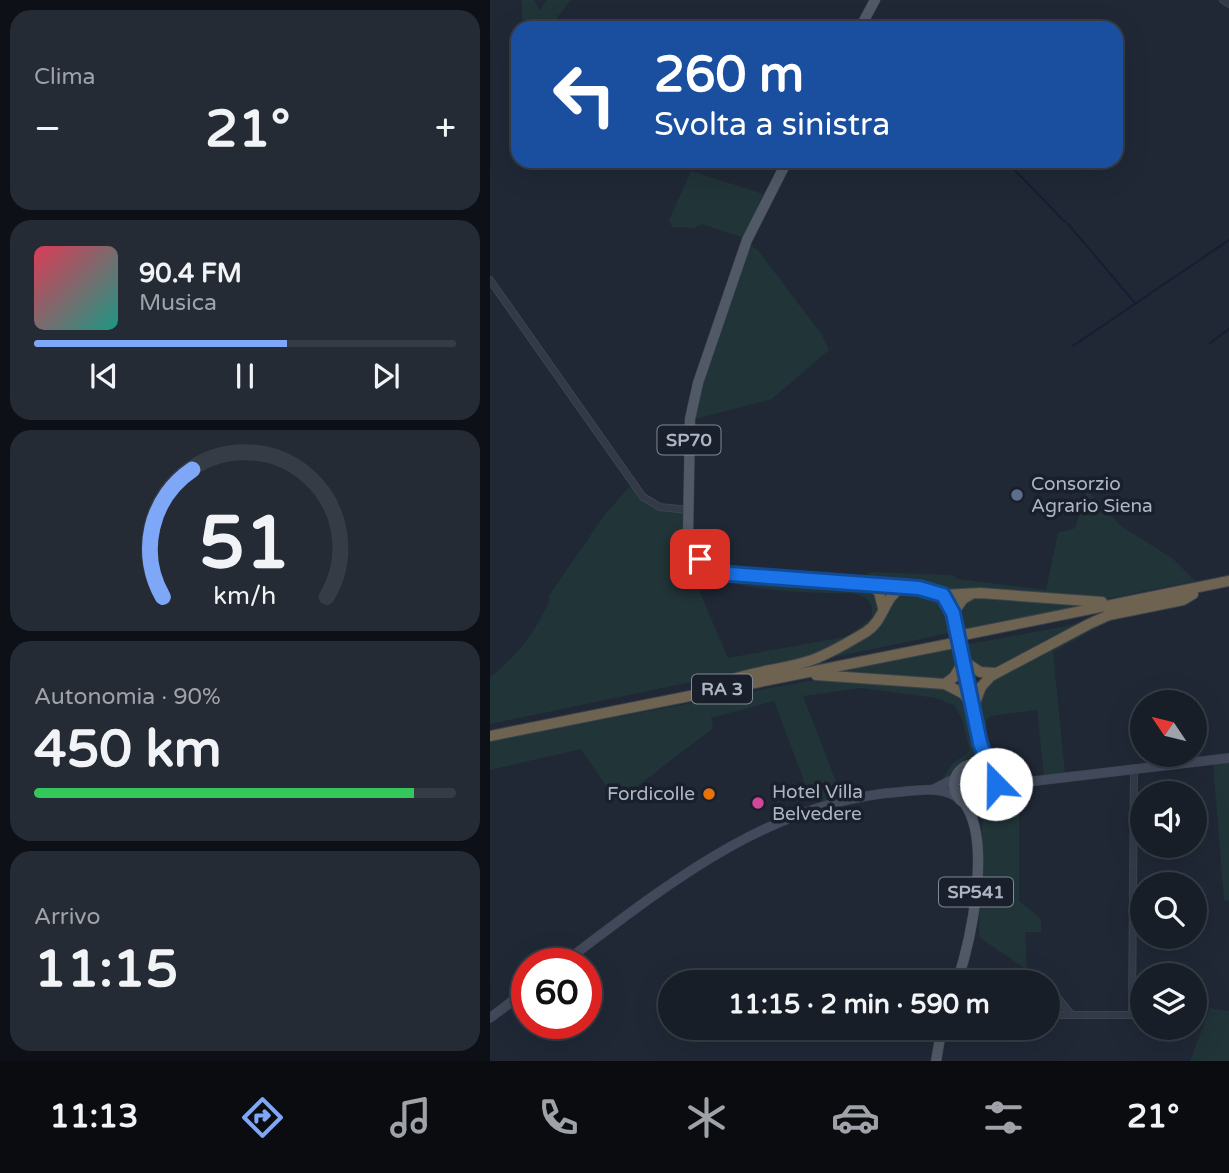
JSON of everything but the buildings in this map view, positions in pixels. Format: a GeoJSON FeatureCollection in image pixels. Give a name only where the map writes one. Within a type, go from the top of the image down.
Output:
{"type":"FeatureCollection","features":[{"type":"Feature","properties":{"kind":"highway","name":"RA 3"},"geometry":{"type":"LineString","coordinates":[[959,639],[1229,581]]}},
{"type":"Feature","properties":{"kind":"highway"},"geometry":{"type":"LineString","coordinates":[[870,584],[880,592],[883,608]]}},
{"type":"Feature","properties":{"kind":"highway"},"geometry":{"type":"LineString","coordinates":[[943,595],[975,593],[1101,602],[1204,586]]}},
{"type":"Feature","properties":{"kind":"highway"},"geometry":{"type":"LineString","coordinates":[[724,686],[741,675],[817,658],[870,629],[891,594],[903,587]]}},
{"type":"Feature","properties":{"kind":"highway","name":"RA 3"},"geometry":{"type":"LineString","coordinates":[[490,730],[1229,587]]}},
{"type":"Feature","properties":{"kind":"highway"},"geometry":{"type":"LineString","coordinates":[[954,617],[963,599],[975,593]]}},
{"type":"Feature","properties":{"kind":"highway"},"geometry":{"type":"LineString","coordinates":[[973,708],[983,685],[995,673],[1105,617],[1183,600],[1193,594]]}},
{"type":"Feature","properties":{"kind":"highway"},"geometry":{"type":"LineString","coordinates":[[945,684],[954,677],[963,659],[980,672],[995,673]]}},
{"type":"Feature","properties":{"kind":"highway"},"geometry":{"type":"LineString","coordinates":[[724,686],[749,688],[818,675],[945,684],[964,694],[973,708]]}},
{"type":"Feature","properties":{"kind":"highway","name":"RA 3"},"geometry":{"type":"LineString","coordinates":[[490,736],[724,686]]}},
{"type":"Feature","properties":{"kind":"main road"},"geometry":{"type":"LineString","coordinates":[[864,21],[875,0]]}},
{"type":"Feature","properties":{"kind":"main road","name":"SP70"},"geometry":{"type":"LineString","coordinates":[[783,168],[747,240],[698,383],[691,419],[688,510],[691,545],[704,562],[716,570],[730,574],[903,587],[931,590],[943,595]]}},
{"type":"Feature","properties":{"kind":"main road"},"geometry":{"type":"LineString","coordinates":[[943,595],[954,617],[980,743],[992,774],[995,793]]}},
{"type":"Feature","properties":{"kind":"main road"},"geometry":{"type":"LineString","coordinates":[[929,790],[954,779],[960,770],[973,764],[980,743]]}},
{"type":"Feature","properties":{"kind":"main road"},"geometry":{"type":"LineString","coordinates":[[584,948],[689,870],[722,850],[843,799],[929,790],[945,791],[961,801],[984,804],[995,793],[1018,782],[1229,758]]}},
{"type":"Feature","properties":{"kind":"main road"},"geometry":{"type":"LineString","coordinates":[[973,764],[992,774],[1018,782]]}},
{"type":"Feature","properties":{"kind":"main road"},"geometry":{"type":"LineString","coordinates":[[954,779],[961,801]]}},
{"type":"Feature","properties":{"kind":"main road","name":"SP541"},"geometry":{"type":"LineString","coordinates":[[961,801],[975,829]]}},
{"type":"Feature","properties":{"kind":"main road","name":"SP541"},"geometry":{"type":"LineString","coordinates":[[960,970],[975,911],[975,829],[984,804]]}},
{"type":"Feature","properties":{"kind":"main road"},"geometry":{"type":"LineString","coordinates":[[490,1018],[511,1002]]}},
{"type":"Feature","properties":{"kind":"main road"},"geometry":{"type":"LineString","coordinates":[[936,1061],[940,1040]]}},
{"type":"Feature","properties":{"kind":"street"},"geometry":{"type":"LineString","coordinates":[[1223,0],[1229,4]]}},
{"type":"Feature","properties":{"kind":"street"},"geometry":{"type":"LineString","coordinates":[[490,280],[643,497],[660,507],[688,510]]}},
{"type":"Feature","properties":{"kind":"street"},"geometry":{"type":"LineString","coordinates":[[1132,963],[1134,786],[1139,770]]}},
{"type":"Feature","properties":{"kind":"street"},"geometry":{"type":"LineString","coordinates":[[1060,1000],[1071,1014]]}},
{"type":"Feature","properties":{"kind":"street"},"geometry":{"type":"LineString","coordinates":[[1060,1013],[1130,1014]]}},
{"type":"Feature","properties":{"kind":"green space"},"geometry":{"type":"Polygon","coordinates":[[[522,0],[534,0],[540,10],[547,0],[570,0],[555,21],[522,19],[522,0]]]}},
{"type":"Feature","properties":{"kind":"green space"},"geometry":{"type":"Polygon","coordinates":[[[691,171],[763,194],[744,238],[702,224],[694,228],[672,227],[669,220],[691,171]]]}},
{"type":"Feature","properties":{"kind":"green space"},"geometry":{"type":"Polygon","coordinates":[[[748,246],[757,249],[822,335],[829,350],[772,399],[695,419],[699,395],[748,246]]]}},
{"type":"Feature","properties":{"kind":"green space"},"geometry":{"type":"Polygon","coordinates":[[[632,484],[646,503],[684,514],[686,544],[692,557],[703,568],[735,579],[757,582],[869,590],[878,602],[876,615],[871,624],[851,635],[871,618],[872,613],[870,603],[857,594],[796,592],[753,587],[732,583],[697,568],[692,574],[728,658],[849,636],[811,657],[490,724],[490,677],[510,659],[538,624],[550,600],[548,597],[606,513],[632,484]]]}},
{"type":"Feature","properties":{"kind":"green space"},"geometry":{"type":"Polygon","coordinates":[[[1087,490],[1121,526],[1173,559],[1195,581],[1110,598],[946,591],[929,585],[866,581],[869,572],[951,575],[959,579],[1046,590],[1058,533],[1075,528],[1087,490]]]}},
{"type":"Feature","properties":{"kind":"green space"},"geometry":{"type":"Polygon","coordinates":[[[906,590],[940,600],[948,611],[954,632],[825,659],[868,635],[887,606],[906,590]]]}},
{"type":"Feature","properties":{"kind":"green space"},"geometry":{"type":"Polygon","coordinates":[[[978,597],[1090,604],[961,631],[960,619],[964,606],[978,597]]]}},
{"type":"Feature","properties":{"kind":"green space"},"geometry":{"type":"Polygon","coordinates":[[[1093,618],[988,671],[968,661],[964,645],[1067,626],[1093,618]]]}},
{"type":"Feature","properties":{"kind":"green space"},"geometry":{"type":"Polygon","coordinates":[[[1100,623],[1106,623],[1053,652],[1065,774],[1044,777],[1037,710],[991,716],[987,719],[984,743],[979,701],[994,678],[1100,623]]]}},
{"type":"Feature","properties":{"kind":"green space"},"geometry":{"type":"Polygon","coordinates":[[[957,647],[959,659],[949,679],[828,672],[957,647]]]}},
{"type":"Feature","properties":{"kind":"green space"},"geometry":{"type":"Polygon","coordinates":[[[818,679],[942,687],[960,697],[970,715],[976,749],[974,757],[957,766],[939,784],[952,764],[970,751],[962,719],[954,705],[936,698],[862,688],[803,696],[841,795],[824,802],[810,797],[774,701],[711,718],[713,728],[617,802],[581,749],[490,770],[490,741],[818,679]]]}},
{"type":"Feature","properties":{"kind":"green space"},"geometry":{"type":"Polygon","coordinates":[[[1229,760],[1229,901],[1224,900],[1213,763],[1229,760]]]}},
{"type":"Feature","properties":{"kind":"green space"},"geometry":{"type":"Polygon","coordinates":[[[975,768],[988,773],[993,786],[988,799],[975,804],[962,799],[957,786],[962,773],[975,768]]]}},
{"type":"Feature","properties":{"kind":"green space"},"geometry":{"type":"Polygon","coordinates":[[[1019,787],[1019,901],[1041,919],[1041,932],[1025,932],[1027,970],[979,937],[982,824],[1001,795],[1019,787]]]}},
{"type":"Feature","properties":{"kind":"green space"},"geometry":{"type":"Polygon","coordinates":[[[1210,1008],[1229,1011],[1229,1061],[1190,1061],[1198,1040],[1207,1040],[1207,1016],[1210,1008]]]}},
{"type":"Feature","properties":{"kind":"waterway"},"geometry":{"type":"LineString","coordinates":[[1013,168],[1065,222]]}},
{"type":"Feature","properties":{"kind":"waterway"},"geometry":{"type":"LineString","coordinates":[[1068,224],[1135,303]]}},
{"type":"Feature","properties":{"kind":"waterway"},"geometry":{"type":"LineString","coordinates":[[1073,346],[1229,240]]}},
{"type":"Feature","properties":{"kind":"waterway"},"geometry":{"type":"LineString","coordinates":[[1210,343],[1229,329]]}},
{"type":"Feature","properties":{"kind":"place","name":"Consorzio Agrario Siena"},"geometry":{"type":"Point","coordinates":[1017,495]}},
{"type":"Feature","properties":{"kind":"place","name":"Fordicolle"},"geometry":{"type":"Point","coordinates":[709,794]}},
{"type":"Feature","properties":{"kind":"place","name":"Hotel Villa Belvedere"},"geometry":{"type":"Point","coordinates":[758,803]}},
{"type":"Feature","properties":{"kind":"route"},"geometry":{"type":"LineString","coordinates":[[700,559],[716,570],[730,574],[919,588],[934,590],[943,595],[953,613],[980,743],[996,784]]}}]}
